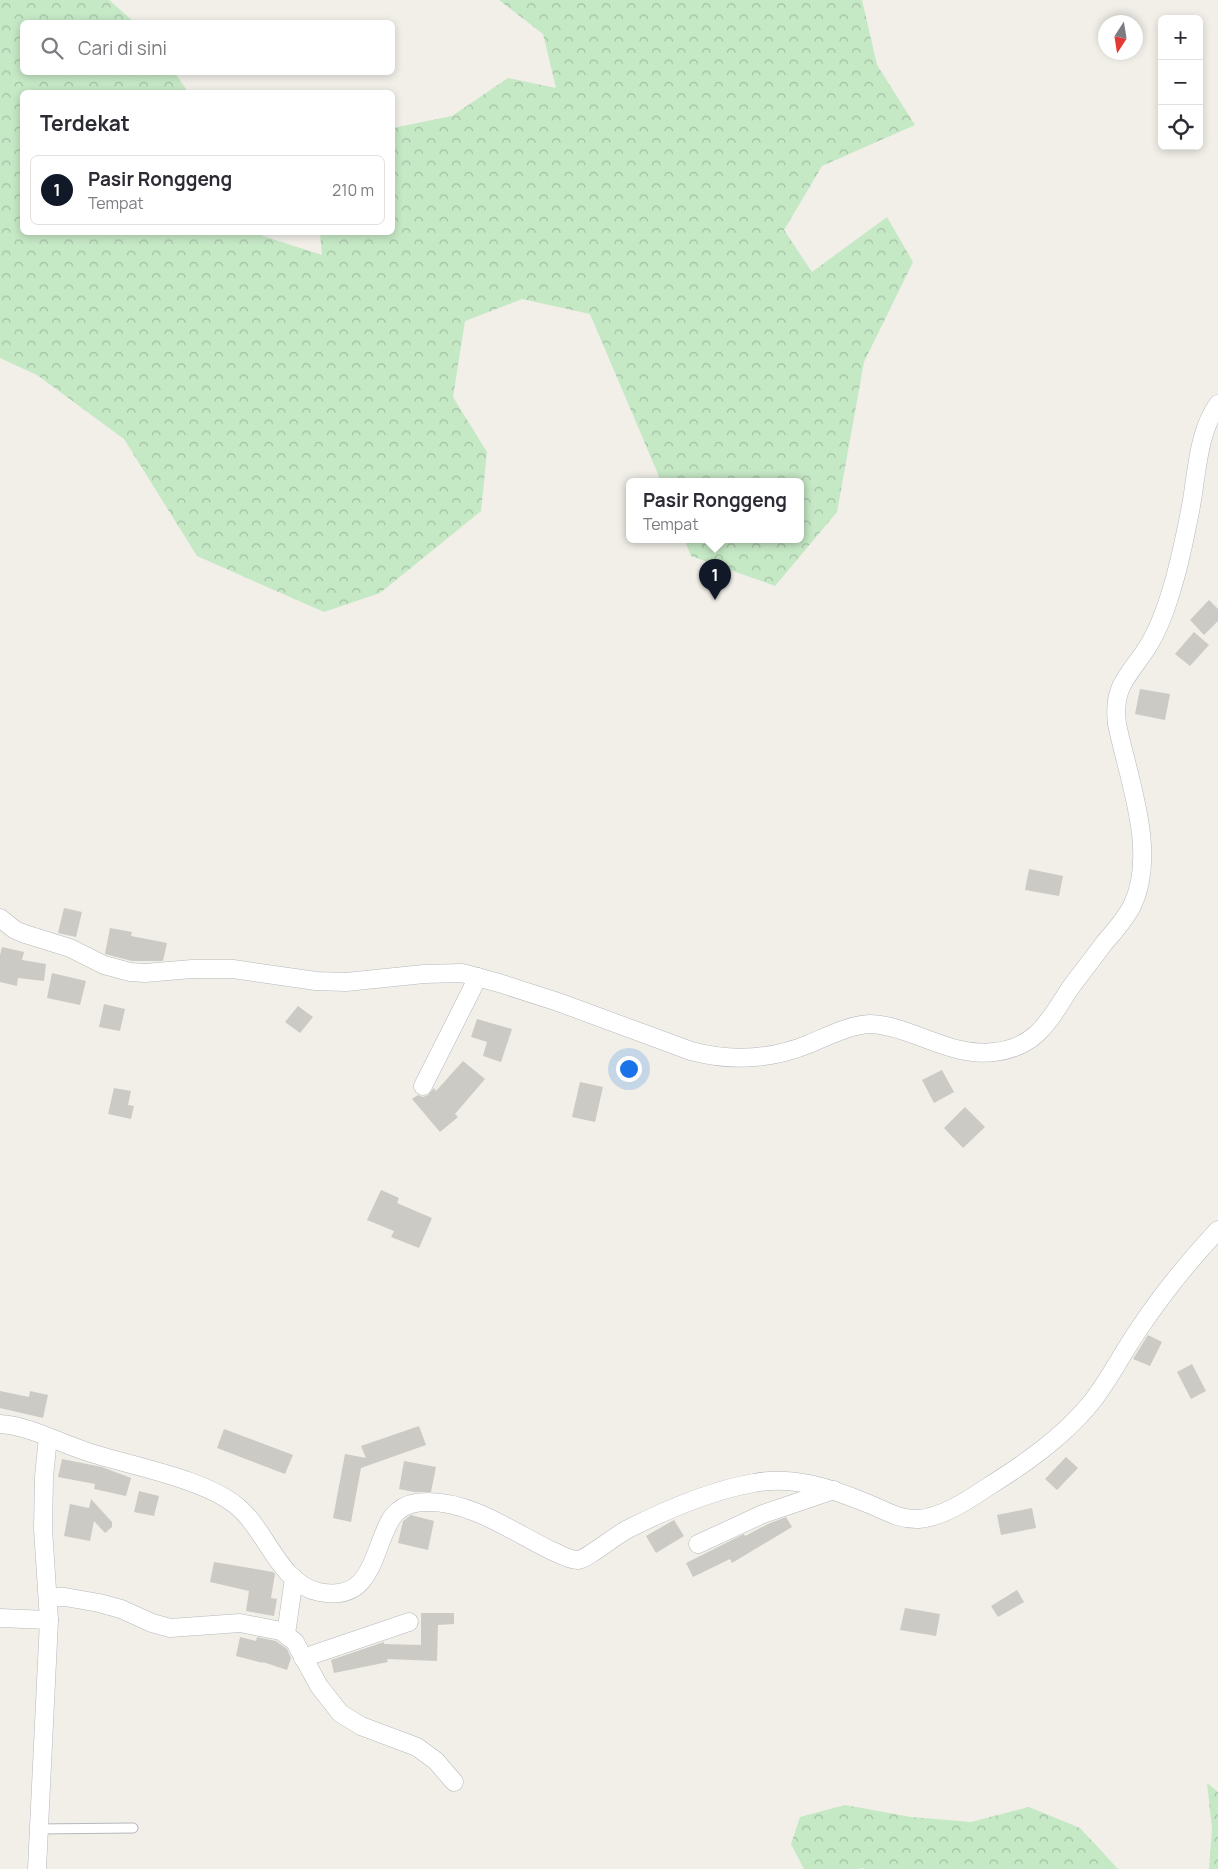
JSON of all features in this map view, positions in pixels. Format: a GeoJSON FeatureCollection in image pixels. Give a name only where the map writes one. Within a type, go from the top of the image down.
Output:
{"type":"FeatureCollection","features":[{"type":"Feature","properties":{"kind":"street"},"geometry":{"type":"LineString","coordinates":[[0,918],[15,930],[70,948],[104,965],[130,972],[234,969],[316,981],[346,982],[443,972],[462,973],[558,1002],[691,1051],[717,1057],[750,1059],[766,1057],[797,1048],[835,1033],[869,1024],[893,1028],[954,1049],[980,1053],[1017,1047],[1039,1034],[1054,1015],[1089,963],[1125,917],[1136,896],[1141,873],[1141,835],[1117,724],[1117,697],[1122,683],[1148,645],[1163,614],[1183,546],[1202,443],[1208,424],[1218,404]]}},
{"type":"Feature","properties":{"kind":"street"},"geometry":{"type":"LineString","coordinates":[[423,1086],[478,977]]}},
{"type":"Feature","properties":{"kind":"street"},"geometry":{"type":"LineString","coordinates":[[0,1424],[30,1430],[114,1461],[194,1484],[220,1495],[237,1506],[245,1514],[278,1560],[294,1578],[309,1588],[322,1593],[354,1589],[364,1578],[391,1518],[402,1508],[414,1503],[441,1503],[467,1509],[556,1553],[576,1560],[585,1558],[626,1529],[726,1489],[756,1482],[794,1482],[834,1490],[902,1518],[918,1519],[970,1499],[995,1483],[1048,1444],[1089,1405],[1153,1308],[1218,1230]]}},
{"type":"Feature","properties":{"kind":"street"},"geometry":{"type":"LineString","coordinates":[[37,1869],[49,1620],[43,1529],[48,1437]]}},
{"type":"Feature","properties":{"kind":"street"},"geometry":{"type":"LineString","coordinates":[[698,1544],[763,1514],[834,1490]]}},
{"type":"Feature","properties":{"kind":"street"},"geometry":{"type":"LineString","coordinates":[[286,1634],[294,1578]]}},
{"type":"Feature","properties":{"kind":"street"},"geometry":{"type":"LineString","coordinates":[[48,1597],[65,1597],[99,1603],[121,1609],[152,1623],[170,1628],[240,1623],[270,1628],[286,1634],[295,1642],[319,1686],[346,1718],[360,1726],[417,1747],[436,1761],[454,1782]]}},
{"type":"Feature","properties":{"kind":"street"},"geometry":{"type":"LineString","coordinates":[[0,1618],[49,1620]]}},
{"type":"Feature","properties":{"kind":"street"},"geometry":{"type":"LineString","coordinates":[[303,1658],[409,1622]]}},
{"type":"Feature","properties":{"kind":"lane"},"geometry":{"type":"LineString","coordinates":[[38,1828],[133,1828]]}},
{"type":"Feature","properties":{"kind":"green space"},"geometry":{"type":"Polygon","coordinates":[[[0,0],[109,0],[132,20],[20,20],[20,75],[176,75],[187,90],[20,90],[20,235],[262,235],[322,255],[320,235],[395,235],[395,128],[452,116],[508,78],[556,88],[543,34],[499,0],[862,0],[877,65],[915,125],[822,166],[784,230],[812,272],[887,217],[913,262],[864,362],[837,512],[775,586],[691,556],[686,543],[804,543],[804,478],[660,478],[590,314],[522,299],[465,321],[453,397],[487,452],[481,511],[380,593],[324,612],[197,556],[124,439],[37,375],[0,358],[0,0]]]}},
{"type":"Feature","properties":{"kind":"green space"},"geometry":{"type":"Polygon","coordinates":[[[1207,1783],[1218,1792],[1218,1869],[1209,1869],[1212,1829],[1207,1783]]]}},
{"type":"Feature","properties":{"kind":"green space"},"geometry":{"type":"Polygon","coordinates":[[[845,1805],[911,1817],[971,1822],[1029,1807],[1080,1828],[1118,1869],[804,1869],[791,1844],[800,1817],[845,1805]]]}},
{"type":"Feature","properties":{"kind":"building"},"geometry":{"type":"Polygon","coordinates":[[[1209,600],[1218,609],[1218,621],[1204,635],[1190,620],[1209,600]]]}},
{"type":"Feature","properties":{"kind":"building"},"geometry":{"type":"Polygon","coordinates":[[[1194,632],[1209,645],[1190,666],[1175,654],[1194,632]]]}},
{"type":"Feature","properties":{"kind":"building"},"geometry":{"type":"Polygon","coordinates":[[[1140,689],[1170,694],[1165,720],[1135,714],[1140,689]]]}},
{"type":"Feature","properties":{"kind":"building"},"geometry":{"type":"Polygon","coordinates":[[[1029,869],[1063,876],[1059,896],[1025,890],[1029,869]]]}},
{"type":"Feature","properties":{"kind":"building"},"geometry":{"type":"Polygon","coordinates":[[[64,908],[82,912],[76,937],[58,933],[64,908]]]}},
{"type":"Feature","properties":{"kind":"building"},"geometry":{"type":"Polygon","coordinates":[[[110,928],[132,932],[131,936],[167,943],[163,961],[132,961],[105,954],[110,928]]]}},
{"type":"Feature","properties":{"kind":"building"},"geometry":{"type":"Polygon","coordinates":[[[2,947],[24,952],[22,960],[46,964],[44,981],[18,978],[17,986],[0,982],[0,955],[2,947]]]}},
{"type":"Feature","properties":{"kind":"building"},"geometry":{"type":"Polygon","coordinates":[[[52,973],[86,981],[80,1005],[47,998],[52,973]]]}},
{"type":"Feature","properties":{"kind":"building"},"geometry":{"type":"Polygon","coordinates":[[[104,1004],[125,1009],[120,1031],[99,1027],[104,1004]]]}},
{"type":"Feature","properties":{"kind":"building"},"geometry":{"type":"Polygon","coordinates":[[[298,1006],[313,1017],[300,1033],[285,1022],[298,1006]]]}},
{"type":"Feature","properties":{"kind":"building"},"geometry":{"type":"Polygon","coordinates":[[[477,1019],[512,1029],[501,1062],[483,1056],[487,1042],[471,1037],[477,1019]]]}},
{"type":"Feature","properties":{"kind":"building"},"geometry":{"type":"Polygon","coordinates":[[[463,1061],[485,1079],[455,1114],[458,1117],[440,1132],[412,1099],[418,1095],[423,1097],[428,1095],[434,1088],[436,1091],[463,1061]]]}},
{"type":"Feature","properties":{"kind":"building"},"geometry":{"type":"Polygon","coordinates":[[[942,1070],[954,1092],[934,1103],[922,1080],[942,1070]]]}},
{"type":"Feature","properties":{"kind":"building"},"geometry":{"type":"Polygon","coordinates":[[[580,1082],[603,1087],[595,1122],[572,1117],[580,1082]]]}},
{"type":"Feature","properties":{"kind":"building"},"geometry":{"type":"Polygon","coordinates":[[[114,1088],[131,1091],[128,1105],[134,1106],[131,1119],[108,1114],[114,1088]]]}},
{"type":"Feature","properties":{"kind":"building"},"geometry":{"type":"Polygon","coordinates":[[[965,1107],[985,1127],[963,1148],[944,1128],[965,1107]]]}},
{"type":"Feature","properties":{"kind":"building"},"geometry":{"type":"Polygon","coordinates":[[[381,1190],[399,1198],[397,1203],[432,1218],[419,1248],[391,1237],[394,1231],[367,1220],[381,1190]]]}},
{"type":"Feature","properties":{"kind":"building"},"geometry":{"type":"Polygon","coordinates":[[[1148,1335],[1162,1342],[1150,1366],[1133,1359],[1148,1335]]]}},
{"type":"Feature","properties":{"kind":"building"},"geometry":{"type":"Polygon","coordinates":[[[1192,1364],[1206,1391],[1191,1399],[1177,1372],[1192,1364]]]}},
{"type":"Feature","properties":{"kind":"building"},"geometry":{"type":"Polygon","coordinates":[[[0,1391],[29,1397],[30,1391],[48,1395],[43,1418],[0,1408],[0,1391]]]}},
{"type":"Feature","properties":{"kind":"building"},"geometry":{"type":"Polygon","coordinates":[[[419,1426],[426,1445],[361,1468],[351,1522],[333,1518],[345,1454],[366,1458],[361,1446],[419,1426]]]}},
{"type":"Feature","properties":{"kind":"building"},"geometry":{"type":"Polygon","coordinates":[[[224,1429],[293,1455],[285,1474],[217,1448],[224,1429]]]}},
{"type":"Feature","properties":{"kind":"building"},"geometry":{"type":"Polygon","coordinates":[[[1066,1457],[1078,1468],[1057,1490],[1045,1479],[1066,1457]]]}},
{"type":"Feature","properties":{"kind":"building"},"geometry":{"type":"Polygon","coordinates":[[[62,1459],[102,1467],[131,1478],[126,1496],[94,1489],[95,1484],[58,1477],[62,1459]]]}},
{"type":"Feature","properties":{"kind":"building"},"geometry":{"type":"Polygon","coordinates":[[[404,1461],[436,1467],[431,1492],[414,1492],[399,1489],[404,1461]]]}},
{"type":"Feature","properties":{"kind":"building"},"geometry":{"type":"Polygon","coordinates":[[[139,1491],[159,1496],[154,1516],[134,1512],[139,1491]]]}},
{"type":"Feature","properties":{"kind":"building"},"geometry":{"type":"Polygon","coordinates":[[[91,1499],[112,1522],[112,1527],[105,1533],[94,1521],[90,1541],[64,1536],[70,1504],[89,1508],[91,1499]]]}},
{"type":"Feature","properties":{"kind":"building"},"geometry":{"type":"Polygon","coordinates":[[[1032,1508],[1036,1528],[1001,1535],[997,1515],[1032,1508]]]}},
{"type":"Feature","properties":{"kind":"building"},"geometry":{"type":"Polygon","coordinates":[[[411,1515],[434,1521],[428,1550],[398,1543],[403,1521],[411,1515]]]}},
{"type":"Feature","properties":{"kind":"building"},"geometry":{"type":"Polygon","coordinates":[[[786,1517],[792,1527],[732,1563],[730,1559],[693,1577],[686,1563],[744,1534],[745,1536],[786,1517]]]}},
{"type":"Feature","properties":{"kind":"building"},"geometry":{"type":"Polygon","coordinates":[[[674,1520],[684,1536],[656,1553],[646,1536],[674,1520]]]}},
{"type":"Feature","properties":{"kind":"building"},"geometry":{"type":"Polygon","coordinates":[[[214,1562],[273,1572],[275,1574],[271,1598],[277,1599],[274,1616],[246,1611],[249,1591],[210,1582],[214,1562]]]}},
{"type":"Feature","properties":{"kind":"building"},"geometry":{"type":"Polygon","coordinates":[[[1017,1590],[1024,1602],[998,1617],[991,1606],[1017,1590]]]}},
{"type":"Feature","properties":{"kind":"building"},"geometry":{"type":"Polygon","coordinates":[[[905,1608],[940,1614],[936,1636],[900,1630],[905,1608]]]}},
{"type":"Feature","properties":{"kind":"building"},"geometry":{"type":"Polygon","coordinates":[[[421,1613],[454,1613],[454,1624],[438,1625],[437,1661],[387,1659],[388,1662],[334,1673],[331,1660],[384,1642],[384,1644],[421,1645],[421,1613]]]}},
{"type":"Feature","properties":{"kind":"building"},"geometry":{"type":"Polygon","coordinates":[[[240,1637],[256,1641],[257,1637],[276,1641],[287,1649],[291,1658],[287,1670],[236,1656],[240,1637]]]}},
{"type":"Feature","properties":{"kind":"place","name":"Pasir Ronggeng"},"geometry":{"type":"Point","coordinates":[715,600]}}]}
